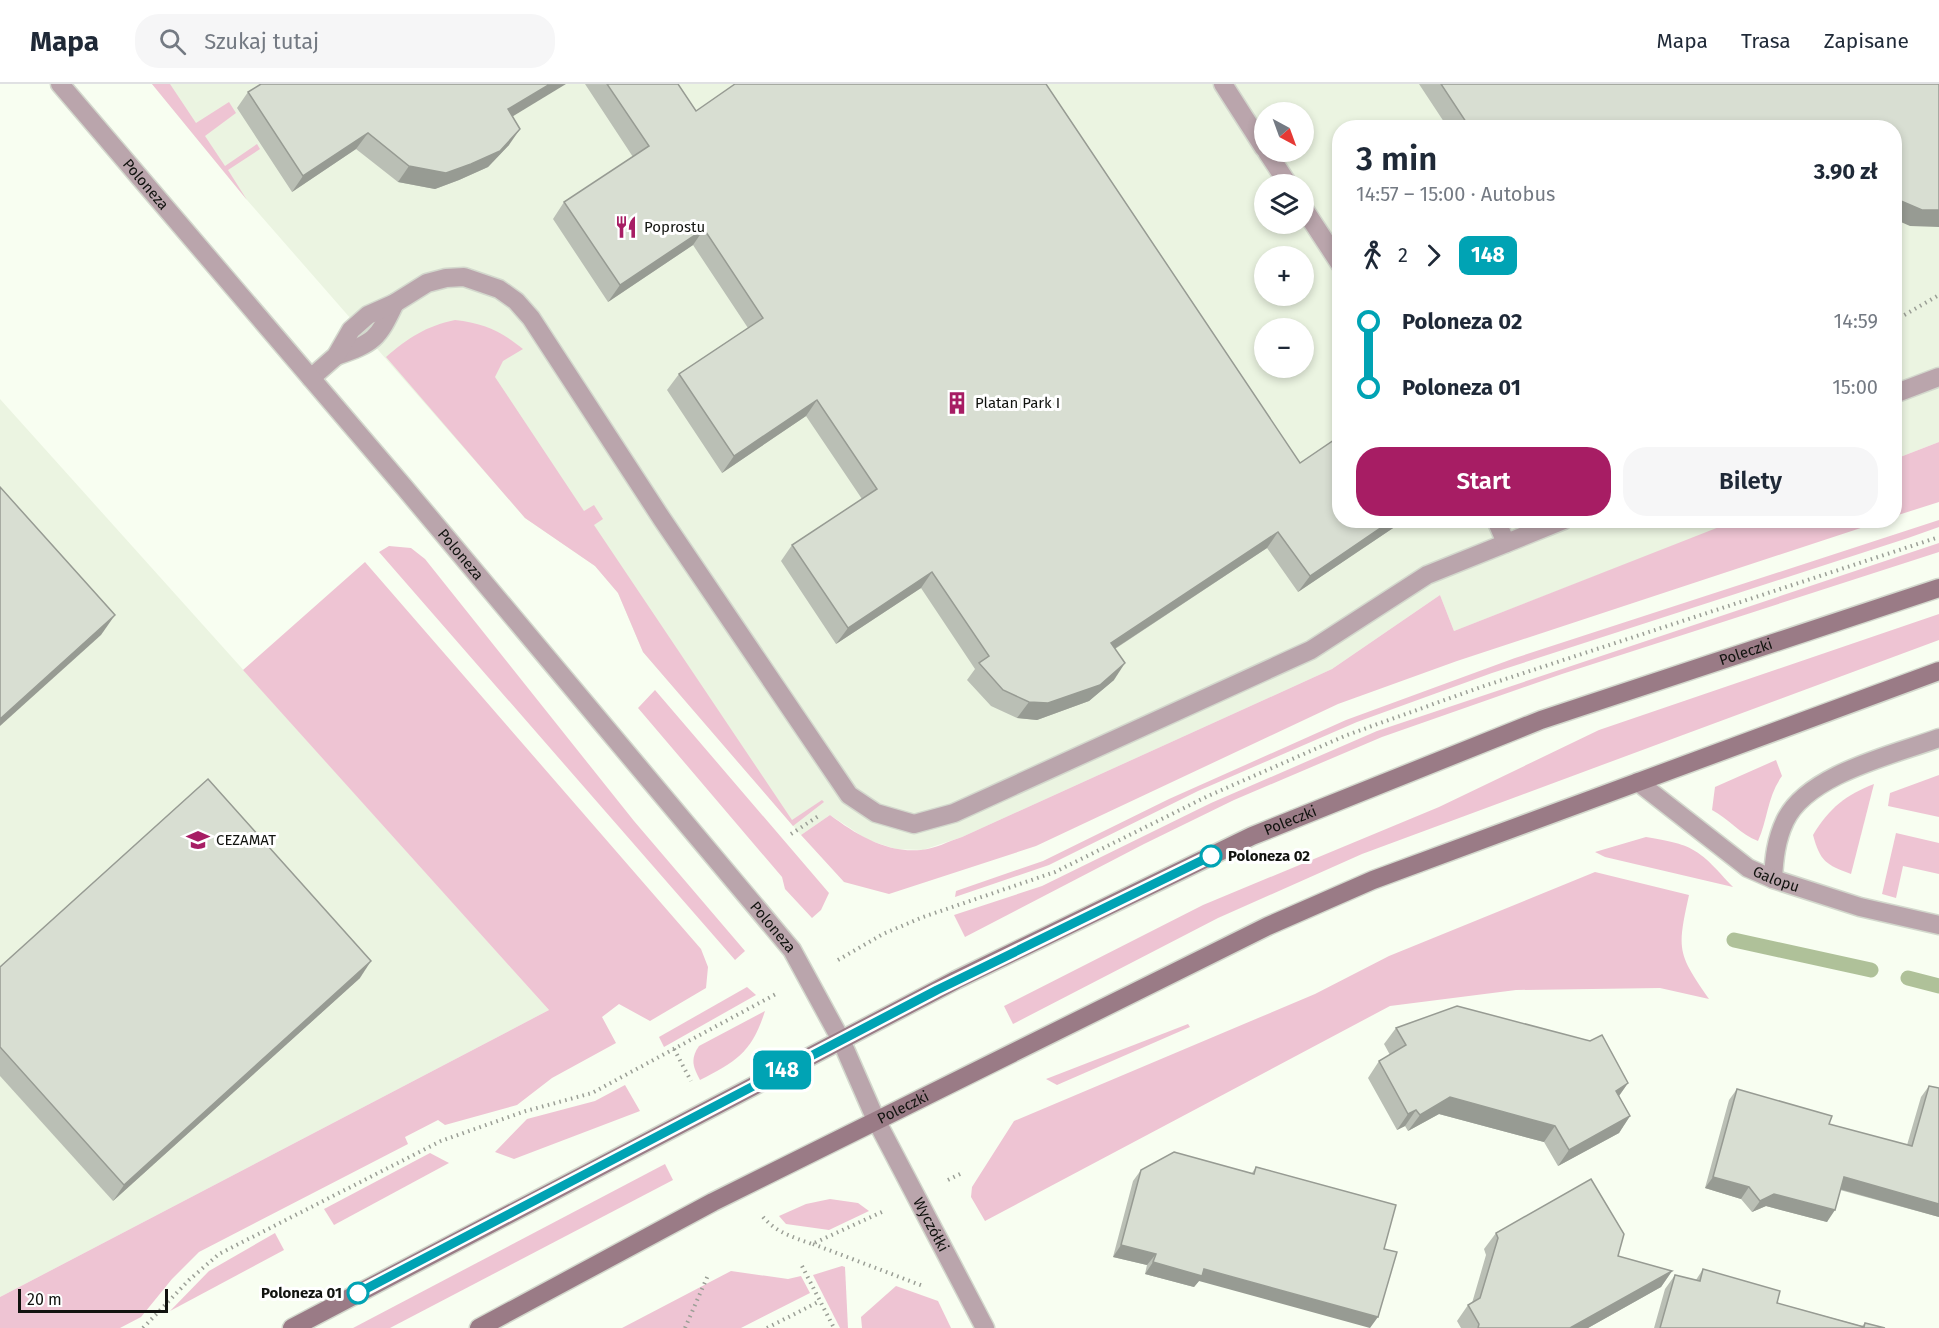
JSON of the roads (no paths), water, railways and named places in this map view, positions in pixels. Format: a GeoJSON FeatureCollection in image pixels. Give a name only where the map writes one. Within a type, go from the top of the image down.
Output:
{"type":"FeatureCollection","features":[{"type":"Feature","properties":{"kind":"main road","name":"Poleczki"},"geometry":{"type":"LineString","coordinates":[[292,1328],[957,980],[1252,836],[1541,720],[1939,588]]}},
{"type":"Feature","properties":{"kind":"main road","name":"Poleczki"},"geometry":{"type":"LineString","coordinates":[[479,1328],[713,1202],[1268,926],[1372,880],[1939,671]]}},
{"type":"Feature","properties":{"kind":"street","name":"Poloneza"},"geometry":{"type":"LineString","coordinates":[[60,84],[311,378],[792,950],[841,1040],[876,1120]]}},
{"type":"Feature","properties":{"kind":"street"},"geometry":{"type":"LineString","coordinates":[[1223,84],[1254,132]]}},
{"type":"Feature","properties":{"kind":"street"},"geometry":{"type":"LineString","coordinates":[[1314,224],[1332,252]]}},
{"type":"Feature","properties":{"kind":"street"},"geometry":{"type":"LineString","coordinates":[[311,378],[336,356],[365,346],[381,332],[395,303],[427,283],[464,277],[499,289],[516,301],[531,318],[669,529],[849,795],[876,813],[914,825],[954,813],[1311,650],[1427,575],[1544,528]]}},
{"type":"Feature","properties":{"kind":"street"},"geometry":{"type":"LineString","coordinates":[[1902,391],[1939,377]]}},
{"type":"Feature","properties":{"kind":"street"},"geometry":{"type":"LineString","coordinates":[[1499,528],[1506,543]]}},
{"type":"Feature","properties":{"kind":"street"},"geometry":{"type":"LineString","coordinates":[[1773,879],[1775,850],[1785,820],[1800,800],[1829,779],[1939,738]]}},
{"type":"Feature","properties":{"kind":"street","name":"Galopu"},"geometry":{"type":"LineString","coordinates":[[1638,782],[1748,868],[1773,879],[1860,907],[1939,925]]}},
{"type":"Feature","properties":{"kind":"street","name":"Wyczółki"},"geometry":{"type":"LineString","coordinates":[[876,1120],[985,1328]]}},
{"type":"Feature","properties":{"kind":"waterway"},"geometry":{"type":"LineString","coordinates":[[1734,940],[1871,970]]}},
{"type":"Feature","properties":{"kind":"waterway"},"geometry":{"type":"LineString","coordinates":[[1908,978],[1939,986]]}},
{"type":"Feature","properties":{"kind":"place","name":"Poprostu"},"geometry":{"type":"Point","coordinates":[626,227]}},
{"type":"Feature","properties":{"kind":"place","name":"Platan Park I"},"geometry":{"type":"Point","coordinates":[957,403]}},
{"type":"Feature","properties":{"kind":"place","name":"CEZAMAT"},"geometry":{"type":"Point","coordinates":[198,840]}},
{"type":"Feature","properties":{"kind":"place","name":"Poloneza 02"},"geometry":{"type":"Point","coordinates":[1211,856]}},
{"type":"Feature","properties":{"kind":"place","name":"Poloneza 01"},"geometry":{"type":"Point","coordinates":[358,1293]}}]}
